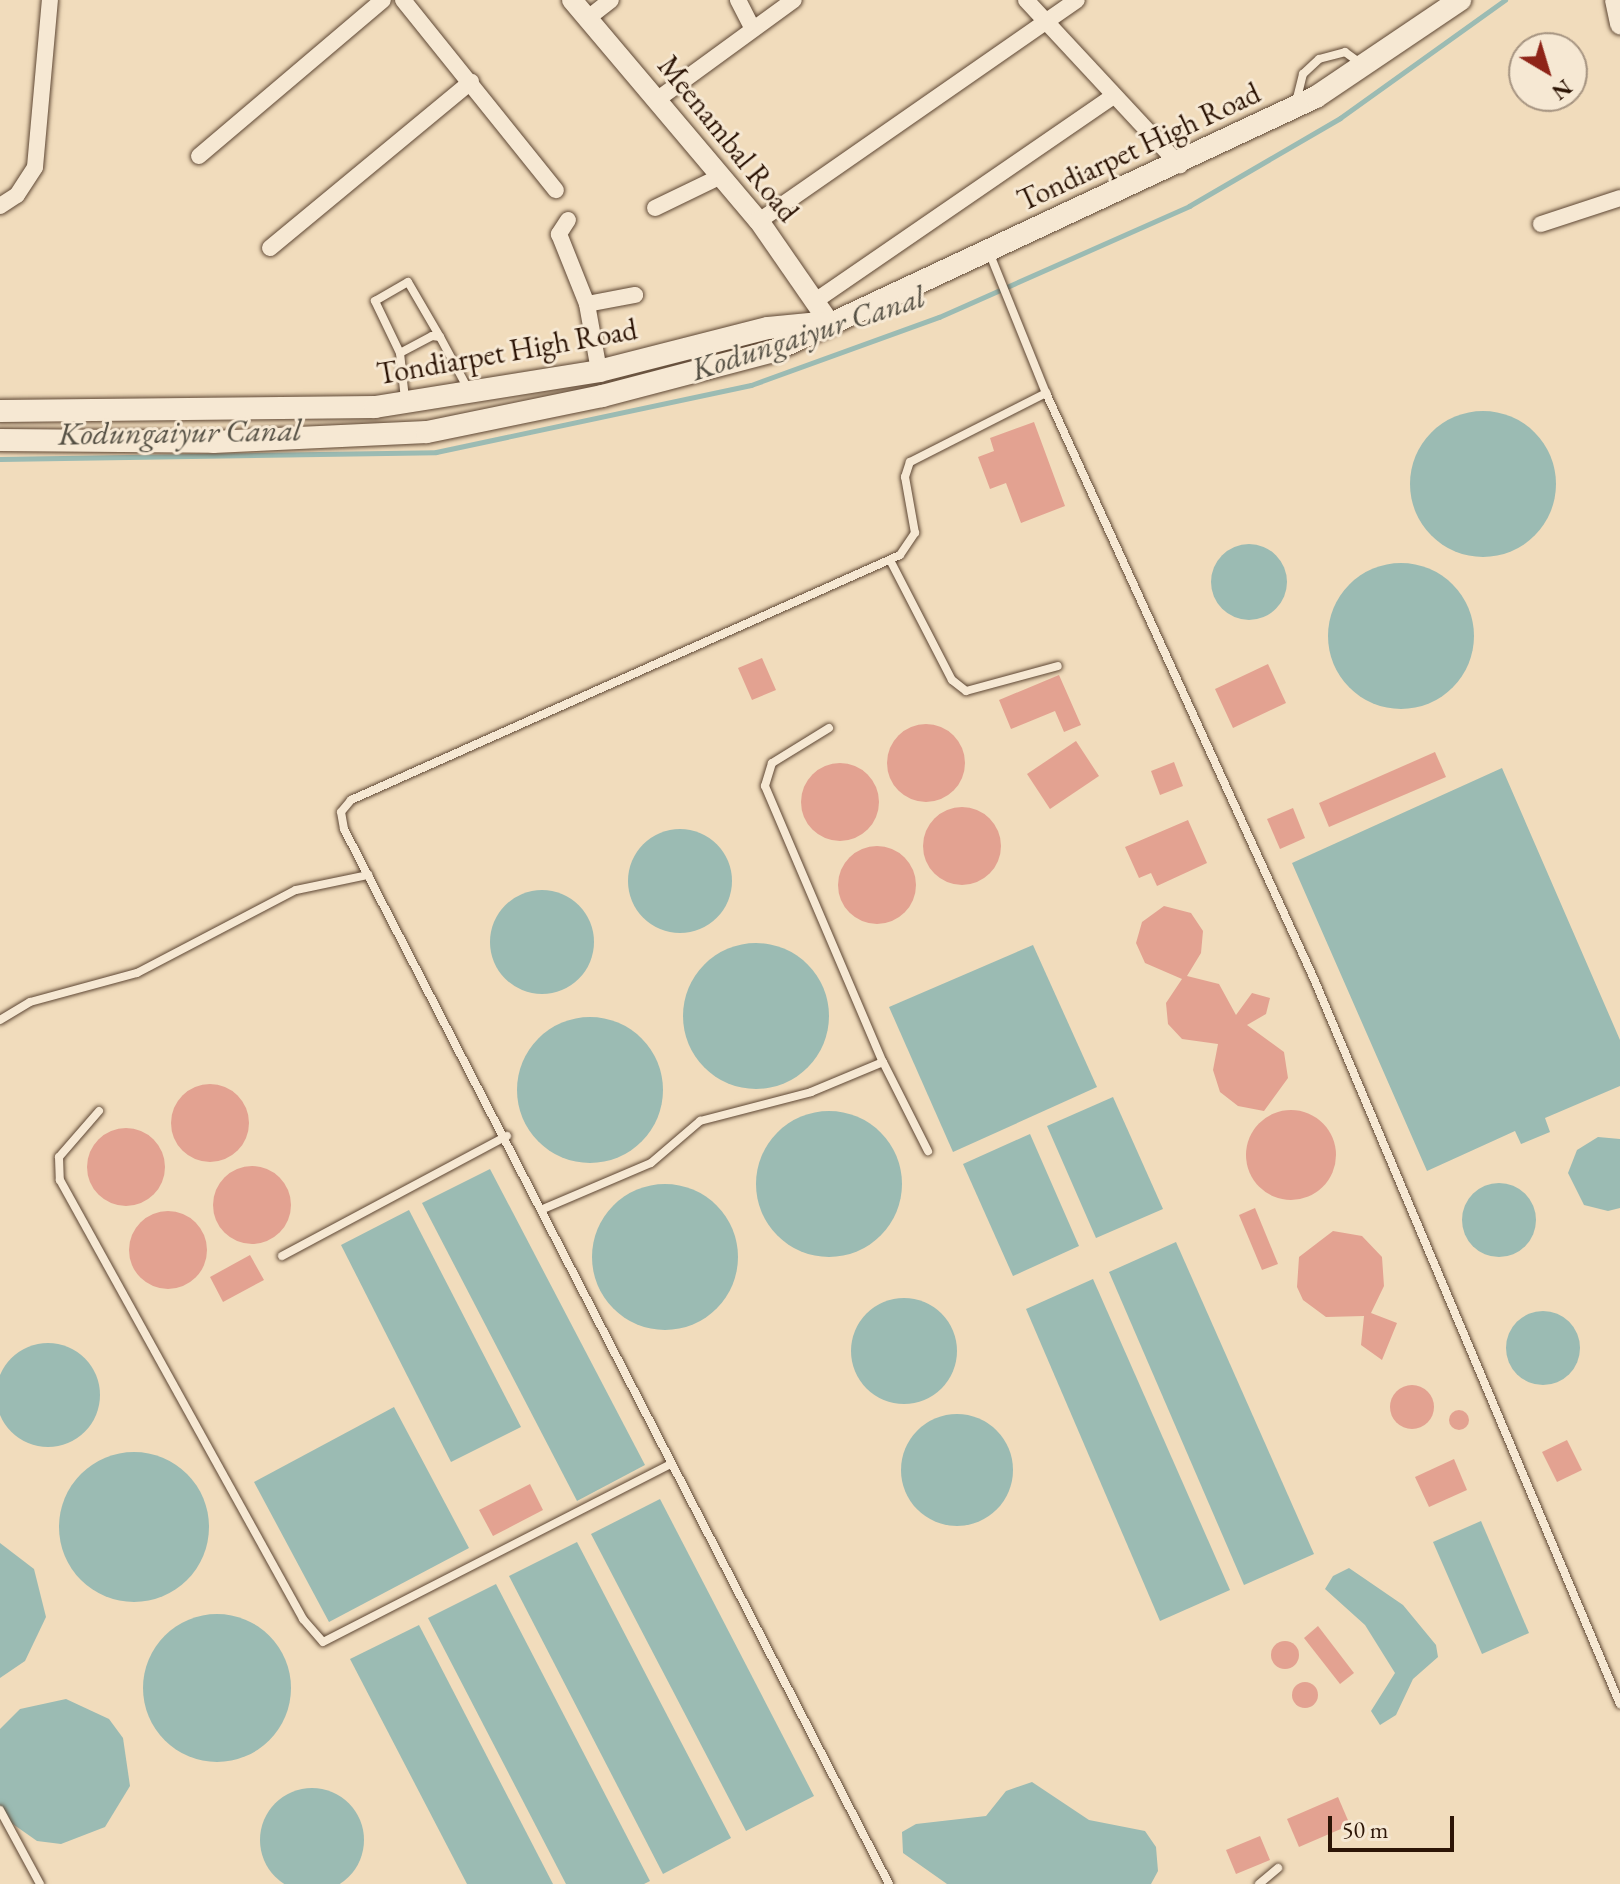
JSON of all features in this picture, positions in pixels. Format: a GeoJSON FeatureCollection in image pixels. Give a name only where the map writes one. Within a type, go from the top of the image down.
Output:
{"type":"FeatureCollection","features":[{"type":"Feature","properties":{"kind":"main road","name":"Tondiarpet High Road"},"geometry":{"type":"LineString","coordinates":[[0,440],[213,442],[440,430],[773,351],[829,322],[1180,166],[1295,107],[1363,66],[1460,0]]}},
{"type":"Feature","properties":{"kind":"main road","name":"Tondiarpet High Road"},"geometry":{"type":"LineString","coordinates":[[0,411],[405,404],[599,371],[768,328],[829,322]]}},
{"type":"Feature","properties":{"kind":"street"},"geometry":{"type":"LineString","coordinates":[[0,206],[17,195],[35,167],[50,0]]}},
{"type":"Feature","properties":{"kind":"street"},"geometry":{"type":"LineString","coordinates":[[199,156],[383,0]]}},
{"type":"Feature","properties":{"kind":"street"},"geometry":{"type":"LineString","coordinates":[[403,0],[556,190]]}},
{"type":"Feature","properties":{"kind":"street","name":"Meenambal Road"},"geometry":{"type":"LineString","coordinates":[[572,0],[759,221],[818,299],[829,322]]}},
{"type":"Feature","properties":{"kind":"street"},"geometry":{"type":"LineString","coordinates":[[588,18],[611,0]]}},
{"type":"Feature","properties":{"kind":"street"},"geometry":{"type":"LineString","coordinates":[[738,0],[752,27]]}},
{"type":"Feature","properties":{"kind":"street"},"geometry":{"type":"LineString","coordinates":[[658,99],[752,27],[794,0]]}},
{"type":"Feature","properties":{"kind":"street"},"geometry":{"type":"LineString","coordinates":[[1026,0],[1112,97],[1180,166]]}},
{"type":"Feature","properties":{"kind":"street"},"geometry":{"type":"LineString","coordinates":[[759,221],[1077,0]]}},
{"type":"Feature","properties":{"kind":"street"},"geometry":{"type":"LineString","coordinates":[[1615,0],[1620,24]]}},
{"type":"Feature","properties":{"kind":"street"},"geometry":{"type":"LineString","coordinates":[[270,248],[471,82]]}},
{"type":"Feature","properties":{"kind":"street"},"geometry":{"type":"LineString","coordinates":[[818,299],[1112,97]]}},
{"type":"Feature","properties":{"kind":"street"},"geometry":{"type":"LineString","coordinates":[[655,208],[719,177]]}},
{"type":"Feature","properties":{"kind":"street"},"geometry":{"type":"LineString","coordinates":[[1541,224],[1620,198]]}},
{"type":"Feature","properties":{"kind":"street"},"geometry":{"type":"LineString","coordinates":[[568,220],[559,234],[587,304],[599,371]]}},
{"type":"Feature","properties":{"kind":"street"},"geometry":{"type":"LineString","coordinates":[[587,304],[635,295]]}},
{"type":"Feature","properties":{"kind":"lane"},"geometry":{"type":"LineString","coordinates":[[988,250],[1046,393],[1314,979],[1620,1704]]}},
{"type":"Feature","properties":{"kind":"lane"},"geometry":{"type":"LineString","coordinates":[[405,404],[400,353],[375,301],[408,282],[471,394]]}},
{"type":"Feature","properties":{"kind":"lane"},"geometry":{"type":"LineString","coordinates":[[400,353],[440,337]]}},
{"type":"Feature","properties":{"kind":"lane"},"geometry":{"type":"LineString","coordinates":[[889,1884],[669,1465],[507,1136],[368,875],[341,817],[351,800],[890,560],[914,541],[905,477],[910,462],[1046,393]]}},
{"type":"Feature","properties":{"kind":"lane"},"geometry":{"type":"LineString","coordinates":[[890,560],[952,680],[966,691],[1058,666]]}},
{"type":"Feature","properties":{"kind":"lane"},"geometry":{"type":"LineString","coordinates":[[829,728],[772,763],[765,786],[883,1062],[928,1151]]}},
{"type":"Feature","properties":{"kind":"lane"},"geometry":{"type":"LineString","coordinates":[[0,1020],[30,1002],[137,973],[296,890],[368,875]]}},
{"type":"Feature","properties":{"kind":"lane"},"geometry":{"type":"LineString","coordinates":[[543,1209],[651,1163],[700,1121],[811,1092],[883,1062]]}},
{"type":"Feature","properties":{"kind":"lane"},"geometry":{"type":"LineString","coordinates":[[99,1111],[59,1157],[60,1180],[303,1619],[323,1642],[669,1465]]}},
{"type":"Feature","properties":{"kind":"lane"},"geometry":{"type":"LineString","coordinates":[[282,1256],[507,1136]]}},
{"type":"Feature","properties":{"kind":"lane"},"geometry":{"type":"LineString","coordinates":[[0,1810],[40,1884]]}},
{"type":"Feature","properties":{"kind":"lane"},"geometry":{"type":"LineString","coordinates":[[1259,1884],[1278,1868]]}},
{"type":"Feature","properties":{"kind":"water"},"geometry":{"type":"Polygon","coordinates":[[[1483,411],[1511,417],[1534,433],[1550,456],[1556,484],[1550,512],[1534,535],[1511,551],[1483,557],[1455,551],[1432,535],[1416,512],[1410,484],[1416,456],[1432,433],[1455,417],[1483,411]]]}},
{"type":"Feature","properties":{"kind":"water"},"geometry":{"type":"Polygon","coordinates":[[[1249,544],[1263,547],[1276,555],[1284,568],[1287,582],[1284,596],[1276,609],[1263,617],[1249,620],[1235,617],[1222,609],[1214,596],[1211,582],[1214,568],[1222,555],[1235,547],[1249,544]]]}},
{"type":"Feature","properties":{"kind":"water"},"geometry":{"type":"Polygon","coordinates":[[[1401,563],[1429,569],[1453,584],[1468,608],[1474,636],[1468,664],[1453,688],[1429,703],[1401,709],[1373,703],[1349,688],[1334,664],[1328,636],[1334,608],[1349,584],[1373,569],[1401,563]]]}},
{"type":"Feature","properties":{"kind":"water"},"geometry":{"type":"Polygon","coordinates":[[[1502,768],[1620,1040],[1620,1086],[1545,1118],[1550,1132],[1521,1144],[1515,1131],[1427,1171],[1292,863],[1502,768]]]}},
{"type":"Feature","properties":{"kind":"water"},"geometry":{"type":"Polygon","coordinates":[[[680,829],[700,833],[717,844],[728,861],[732,881],[728,901],[717,918],[700,929],[680,933],[660,929],[643,918],[632,901],[628,881],[632,861],[643,844],[660,833],[680,829]]]}},
{"type":"Feature","properties":{"kind":"water"},"geometry":{"type":"Polygon","coordinates":[[[542,890],[562,894],[579,905],[590,922],[594,942],[590,962],[579,979],[562,990],[542,994],[522,990],[505,979],[494,962],[490,942],[494,922],[505,905],[522,894],[542,890]]]}},
{"type":"Feature","properties":{"kind":"water"},"geometry":{"type":"Polygon","coordinates":[[[756,943],[784,948],[808,964],[824,988],[829,1016],[824,1044],[808,1068],[784,1084],[756,1089],[728,1084],[704,1068],[688,1044],[683,1016],[688,988],[704,964],[728,948],[756,943]]]}},
{"type":"Feature","properties":{"kind":"water"},"geometry":{"type":"Polygon","coordinates":[[[1033,945],[1097,1087],[953,1152],[889,1007],[1033,945]]]}},
{"type":"Feature","properties":{"kind":"water"},"geometry":{"type":"Polygon","coordinates":[[[590,1017],[618,1022],[642,1038],[658,1062],[663,1090],[658,1118],[642,1142],[618,1158],[590,1163],[562,1158],[538,1142],[522,1118],[517,1090],[522,1062],[538,1038],[562,1022],[590,1017]]]}},
{"type":"Feature","properties":{"kind":"water"},"geometry":{"type":"Polygon","coordinates":[[[1113,1097],[1163,1209],[1096,1238],[1047,1126],[1113,1097]]]}},
{"type":"Feature","properties":{"kind":"water"},"geometry":{"type":"Polygon","coordinates":[[[829,1111],[857,1116],[881,1132],[897,1156],[902,1184],[897,1212],[881,1236],[857,1252],[829,1257],[801,1252],[777,1236],[761,1212],[756,1184],[761,1156],[777,1132],[801,1116],[829,1111]]]}},
{"type":"Feature","properties":{"kind":"water"},"geometry":{"type":"Polygon","coordinates":[[[1030,1134],[1079,1246],[1013,1276],[963,1164],[1030,1134]]]}},
{"type":"Feature","properties":{"kind":"water"},"geometry":{"type":"Polygon","coordinates":[[[1598,1137],[1620,1139],[1620,1208],[1608,1211],[1584,1205],[1568,1173],[1577,1150],[1598,1137]]]}},
{"type":"Feature","properties":{"kind":"water"},"geometry":{"type":"Polygon","coordinates":[[[490,1169],[645,1465],[577,1501],[422,1203],[490,1169]]]}},
{"type":"Feature","properties":{"kind":"water"},"geometry":{"type":"Polygon","coordinates":[[[1492,1183],[1506,1183],[1520,1189],[1530,1199],[1536,1220],[1534,1234],[1520,1251],[1506,1257],[1492,1257],[1478,1251],[1468,1241],[1462,1227],[1462,1213],[1468,1199],[1478,1189],[1492,1183]]]}},
{"type":"Feature","properties":{"kind":"water"},"geometry":{"type":"Polygon","coordinates":[[[665,1184],[693,1190],[717,1205],[732,1229],[738,1257],[732,1285],[717,1309],[693,1324],[665,1330],[637,1324],[613,1309],[598,1285],[592,1257],[598,1229],[613,1205],[637,1190],[665,1184]]]}},
{"type":"Feature","properties":{"kind":"water"},"geometry":{"type":"Polygon","coordinates":[[[409,1210],[521,1427],[451,1462],[341,1245],[409,1210]]]}},
{"type":"Feature","properties":{"kind":"water"},"geometry":{"type":"Polygon","coordinates":[[[1176,1242],[1314,1554],[1244,1585],[1109,1272],[1176,1242]]]}},
{"type":"Feature","properties":{"kind":"water"},"geometry":{"type":"Polygon","coordinates":[[[1093,1279],[1230,1590],[1160,1621],[1026,1309],[1093,1279]]]}},
{"type":"Feature","properties":{"kind":"water"},"geometry":{"type":"Polygon","coordinates":[[[904,1298],[924,1302],[942,1313],[953,1331],[957,1351],[953,1371],[942,1389],[924,1400],[904,1404],[884,1400],[866,1389],[855,1371],[851,1351],[855,1331],[866,1313],[884,1302],[904,1298]]]}},
{"type":"Feature","properties":{"kind":"water"},"geometry":{"type":"Polygon","coordinates":[[[1536,1311],[1550,1311],[1564,1317],[1574,1327],[1580,1348],[1574,1369],[1564,1379],[1550,1385],[1536,1385],[1522,1379],[1512,1369],[1506,1355],[1506,1341],[1512,1327],[1522,1317],[1536,1311]]]}},
{"type":"Feature","properties":{"kind":"water"},"geometry":{"type":"Polygon","coordinates":[[[48,1343],[68,1347],[85,1358],[96,1375],[100,1395],[96,1415],[85,1432],[68,1443],[48,1447],[28,1443],[11,1432],[0,1415],[-4,1395],[0,1375],[11,1358],[28,1347],[48,1343]]]}},
{"type":"Feature","properties":{"kind":"water"},"geometry":{"type":"Polygon","coordinates":[[[394,1407],[469,1548],[329,1622],[254,1482],[394,1407]]]}},
{"type":"Feature","properties":{"kind":"water"},"geometry":{"type":"Polygon","coordinates":[[[957,1414],[978,1419],[996,1431],[1008,1449],[1013,1470],[1008,1491],[996,1509],[978,1521],[957,1526],[936,1521],[918,1509],[906,1491],[901,1470],[906,1449],[918,1431],[936,1419],[957,1414]]]}},
{"type":"Feature","properties":{"kind":"water"},"geometry":{"type":"Polygon","coordinates":[[[134,1452],[163,1458],[187,1474],[203,1498],[209,1527],[203,1556],[187,1580],[163,1596],[134,1602],[105,1596],[81,1580],[65,1556],[59,1527],[65,1498],[81,1474],[105,1458],[134,1452]]]}},
{"type":"Feature","properties":{"kind":"water"},"geometry":{"type":"Polygon","coordinates":[[[660,1499],[814,1796],[746,1831],[591,1534],[660,1499]]]}},
{"type":"Feature","properties":{"kind":"water"},"geometry":{"type":"Polygon","coordinates":[[[1481,1521],[1529,1633],[1482,1654],[1433,1542],[1481,1521]]]}},
{"type":"Feature","properties":{"kind":"water"},"geometry":{"type":"Polygon","coordinates":[[[577,1542],[731,1838],[663,1874],[509,1576],[577,1542]]]}},
{"type":"Feature","properties":{"kind":"water"},"geometry":{"type":"Polygon","coordinates":[[[0,1543],[34,1569],[46,1617],[25,1661],[0,1678],[0,1543]]]}},
{"type":"Feature","properties":{"kind":"water"},"geometry":{"type":"Polygon","coordinates":[[[1349,1568],[1403,1605],[1436,1645],[1438,1657],[1413,1679],[1396,1715],[1380,1725],[1371,1711],[1395,1673],[1365,1625],[1325,1589],[1333,1576],[1349,1568]]]}},
{"type":"Feature","properties":{"kind":"water"},"geometry":{"type":"Polygon","coordinates":[[[496,1584],[650,1881],[644,1884],[566,1884],[428,1618],[496,1584]]]}},
{"type":"Feature","properties":{"kind":"water"},"geometry":{"type":"Polygon","coordinates":[[[217,1614],[245,1620],[269,1636],[285,1660],[291,1688],[285,1716],[269,1740],[245,1756],[217,1762],[189,1756],[165,1740],[149,1716],[143,1688],[149,1660],[165,1636],[189,1620],[217,1614]]]}},
{"type":"Feature","properties":{"kind":"water"},"geometry":{"type":"Polygon","coordinates":[[[419,1625],[553,1884],[467,1884],[350,1659],[419,1625]]]}},
{"type":"Feature","properties":{"kind":"water"},"geometry":{"type":"Polygon","coordinates":[[[66,1699],[109,1719],[123,1738],[130,1786],[105,1827],[61,1844],[37,1841],[0,1815],[0,1729],[20,1709],[66,1699]]]}},
{"type":"Feature","properties":{"kind":"water"},"geometry":{"type":"Polygon","coordinates":[[[1032,1782],[1089,1820],[1145,1831],[1156,1847],[1158,1871],[1151,1884],[947,1884],[903,1853],[902,1832],[916,1824],[986,1816],[1006,1791],[1032,1782]]]}},
{"type":"Feature","properties":{"kind":"water"},"geometry":{"type":"Polygon","coordinates":[[[312,1788],[332,1792],[349,1803],[360,1820],[364,1840],[360,1860],[349,1877],[332,1888],[312,1892],[292,1888],[275,1877],[264,1860],[260,1840],[264,1820],[275,1803],[292,1792],[312,1788]]]}},
{"type":"Feature","properties":{"kind":"building"},"geometry":{"type":"Polygon","coordinates":[[[1034,422],[1065,506],[1021,523],[1006,483],[990,489],[978,457],[994,451],[990,438],[1034,422]]]}},
{"type":"Feature","properties":{"kind":"building"},"geometry":{"type":"Polygon","coordinates":[[[762,658],[776,690],[752,700],[738,668],[762,658]]]}},
{"type":"Feature","properties":{"kind":"building"},"geometry":{"type":"Polygon","coordinates":[[[1268,664],[1286,703],[1233,728],[1215,689],[1268,664]]]}},
{"type":"Feature","properties":{"kind":"building"},"geometry":{"type":"Polygon","coordinates":[[[1059,675],[1081,725],[1064,732],[1055,711],[1011,729],[999,700],[1059,675]]]}},
{"type":"Feature","properties":{"kind":"building"},"geometry":{"type":"Polygon","coordinates":[[[926,724],[941,727],[954,735],[962,748],[965,763],[962,778],[954,791],[941,799],[926,802],[911,799],[898,791],[890,778],[887,763],[890,748],[898,735],[911,727],[926,724]]]}},
{"type":"Feature","properties":{"kind":"building"},"geometry":{"type":"Polygon","coordinates":[[[1076,741],[1099,776],[1050,809],[1027,774],[1076,741]]]}},
{"type":"Feature","properties":{"kind":"building"},"geometry":{"type":"Polygon","coordinates":[[[1435,752],[1446,777],[1329,827],[1319,803],[1435,752]]]}},
{"type":"Feature","properties":{"kind":"building"},"geometry":{"type":"Polygon","coordinates":[[[1174,762],[1183,786],[1160,795],[1151,771],[1174,762]]]}},
{"type":"Feature","properties":{"kind":"building"},"geometry":{"type":"Polygon","coordinates":[[[832,763],[848,763],[862,769],[873,780],[879,802],[873,824],[862,835],[848,841],[832,841],[818,835],[807,824],[801,810],[801,794],[807,780],[818,769],[832,763]]]}},
{"type":"Feature","properties":{"kind":"building"},"geometry":{"type":"Polygon","coordinates":[[[962,807],[977,810],[990,818],[998,831],[1001,846],[998,861],[990,874],[977,882],[962,885],[947,882],[934,874],[926,861],[923,846],[926,831],[934,818],[947,810],[962,807]]]}},
{"type":"Feature","properties":{"kind":"building"},"geometry":{"type":"Polygon","coordinates":[[[1293,808],[1305,838],[1280,849],[1267,819],[1293,808]]]}},
{"type":"Feature","properties":{"kind":"building"},"geometry":{"type":"Polygon","coordinates":[[[1188,820],[1207,863],[1157,886],[1151,873],[1139,878],[1125,847],[1188,820]]]}},
{"type":"Feature","properties":{"kind":"building"},"geometry":{"type":"Polygon","coordinates":[[[877,846],[892,849],[905,857],[913,870],[916,885],[913,900],[905,913],[892,921],[877,924],[862,921],[849,913],[841,900],[838,885],[841,870],[849,857],[862,849],[877,846]]]}},
{"type":"Feature","properties":{"kind":"building"},"geometry":{"type":"Polygon","coordinates":[[[1164,906],[1191,913],[1203,931],[1201,953],[1187,976],[1219,984],[1236,1015],[1252,993],[1270,998],[1266,1014],[1247,1025],[1284,1052],[1288,1078],[1264,1111],[1238,1106],[1220,1092],[1213,1070],[1218,1044],[1182,1039],[1168,1024],[1166,1003],[1182,979],[1145,963],[1136,943],[1142,922],[1164,906]]]}},
{"type":"Feature","properties":{"kind":"building"},"geometry":{"type":"Polygon","coordinates":[[[210,1084],[225,1087],[238,1095],[246,1108],[249,1123],[246,1138],[238,1151],[225,1159],[210,1162],[195,1159],[182,1151],[174,1138],[171,1123],[174,1108],[182,1095],[195,1087],[210,1084]]]}},
{"type":"Feature","properties":{"kind":"building"},"geometry":{"type":"Polygon","coordinates":[[[1291,1110],[1308,1113],[1323,1123],[1333,1138],[1336,1155],[1333,1172],[1323,1187],[1308,1197],[1291,1200],[1274,1197],[1259,1187],[1249,1172],[1246,1155],[1249,1138],[1259,1123],[1274,1113],[1291,1110]]]}},
{"type":"Feature","properties":{"kind":"building"},"geometry":{"type":"Polygon","coordinates":[[[126,1128],[141,1131],[154,1139],[162,1152],[165,1167],[162,1182],[154,1195],[141,1203],[126,1206],[111,1203],[98,1195],[90,1182],[87,1167],[90,1152],[98,1139],[111,1131],[126,1128]]]}},
{"type":"Feature","properties":{"kind":"building"},"geometry":{"type":"Polygon","coordinates":[[[244,1166],[260,1166],[274,1172],[285,1183],[291,1205],[285,1227],[274,1238],[260,1244],[244,1244],[230,1238],[219,1227],[213,1213],[213,1197],[219,1183],[230,1172],[244,1166]]]}},
{"type":"Feature","properties":{"kind":"building"},"geometry":{"type":"Polygon","coordinates":[[[1255,1208],[1278,1264],[1262,1270],[1239,1215],[1255,1208]]]}},
{"type":"Feature","properties":{"kind":"building"},"geometry":{"type":"Polygon","coordinates":[[[168,1211],[183,1214],[196,1222],[204,1235],[207,1250],[204,1265],[196,1278],[183,1286],[168,1289],[153,1286],[140,1278],[132,1265],[129,1250],[132,1235],[140,1222],[153,1214],[168,1211]]]}},
{"type":"Feature","properties":{"kind":"building"},"geometry":{"type":"Polygon","coordinates":[[[1333,1231],[1362,1236],[1382,1257],[1384,1286],[1371,1313],[1397,1323],[1382,1360],[1361,1345],[1364,1316],[1326,1317],[1303,1300],[1297,1287],[1299,1257],[1333,1231]]]}},
{"type":"Feature","properties":{"kind":"building"},"geometry":{"type":"Polygon","coordinates":[[[250,1255],[264,1280],[223,1302],[210,1277],[250,1255]]]}},
{"type":"Feature","properties":{"kind":"building"},"geometry":{"type":"Polygon","coordinates":[[[1412,1385],[1427,1392],[1434,1407],[1427,1422],[1412,1429],[1397,1422],[1390,1407],[1397,1392],[1412,1385]]]}},
{"type":"Feature","properties":{"kind":"building"},"geometry":{"type":"Polygon","coordinates":[[[1459,1410],[1466,1413],[1469,1420],[1466,1427],[1459,1430],[1452,1427],[1449,1420],[1452,1413],[1459,1410]]]}},
{"type":"Feature","properties":{"kind":"building"},"geometry":{"type":"Polygon","coordinates":[[[1567,1440],[1582,1470],[1557,1482],[1542,1452],[1567,1440]]]}},
{"type":"Feature","properties":{"kind":"building"},"geometry":{"type":"Polygon","coordinates":[[[1454,1459],[1467,1490],[1429,1507],[1415,1477],[1454,1459]]]}},
{"type":"Feature","properties":{"kind":"building"},"geometry":{"type":"Polygon","coordinates":[[[530,1484],[543,1510],[493,1536],[479,1510],[530,1484]]]}},
{"type":"Feature","properties":{"kind":"building"},"geometry":{"type":"Polygon","coordinates":[[[1318,1626],[1354,1673],[1340,1684],[1304,1638],[1318,1626]]]}},
{"type":"Feature","properties":{"kind":"building"},"geometry":{"type":"Polygon","coordinates":[[[1285,1641],[1295,1645],[1299,1655],[1295,1665],[1285,1669],[1275,1665],[1271,1655],[1275,1645],[1285,1641]]]}},
{"type":"Feature","properties":{"kind":"building"},"geometry":{"type":"Polygon","coordinates":[[[1305,1682],[1314,1686],[1318,1695],[1314,1704],[1305,1708],[1296,1704],[1292,1695],[1296,1686],[1305,1682]]]}},
{"type":"Feature","properties":{"kind":"building"},"geometry":{"type":"Polygon","coordinates":[[[1338,1797],[1350,1825],[1299,1847],[1287,1819],[1338,1797]]]}},
{"type":"Feature","properties":{"kind":"building"},"geometry":{"type":"Polygon","coordinates":[[[1260,1836],[1270,1860],[1236,1874],[1226,1850],[1260,1836]]]}},
{"type":"Feature","properties":{"kind":"waterway","name":"Kodungaiyur Canal"},"geometry":{"type":"LineString","coordinates":[[0,459],[436,452],[751,385],[939,317],[1189,206],[1340,118],[1505,0]]}}]}
